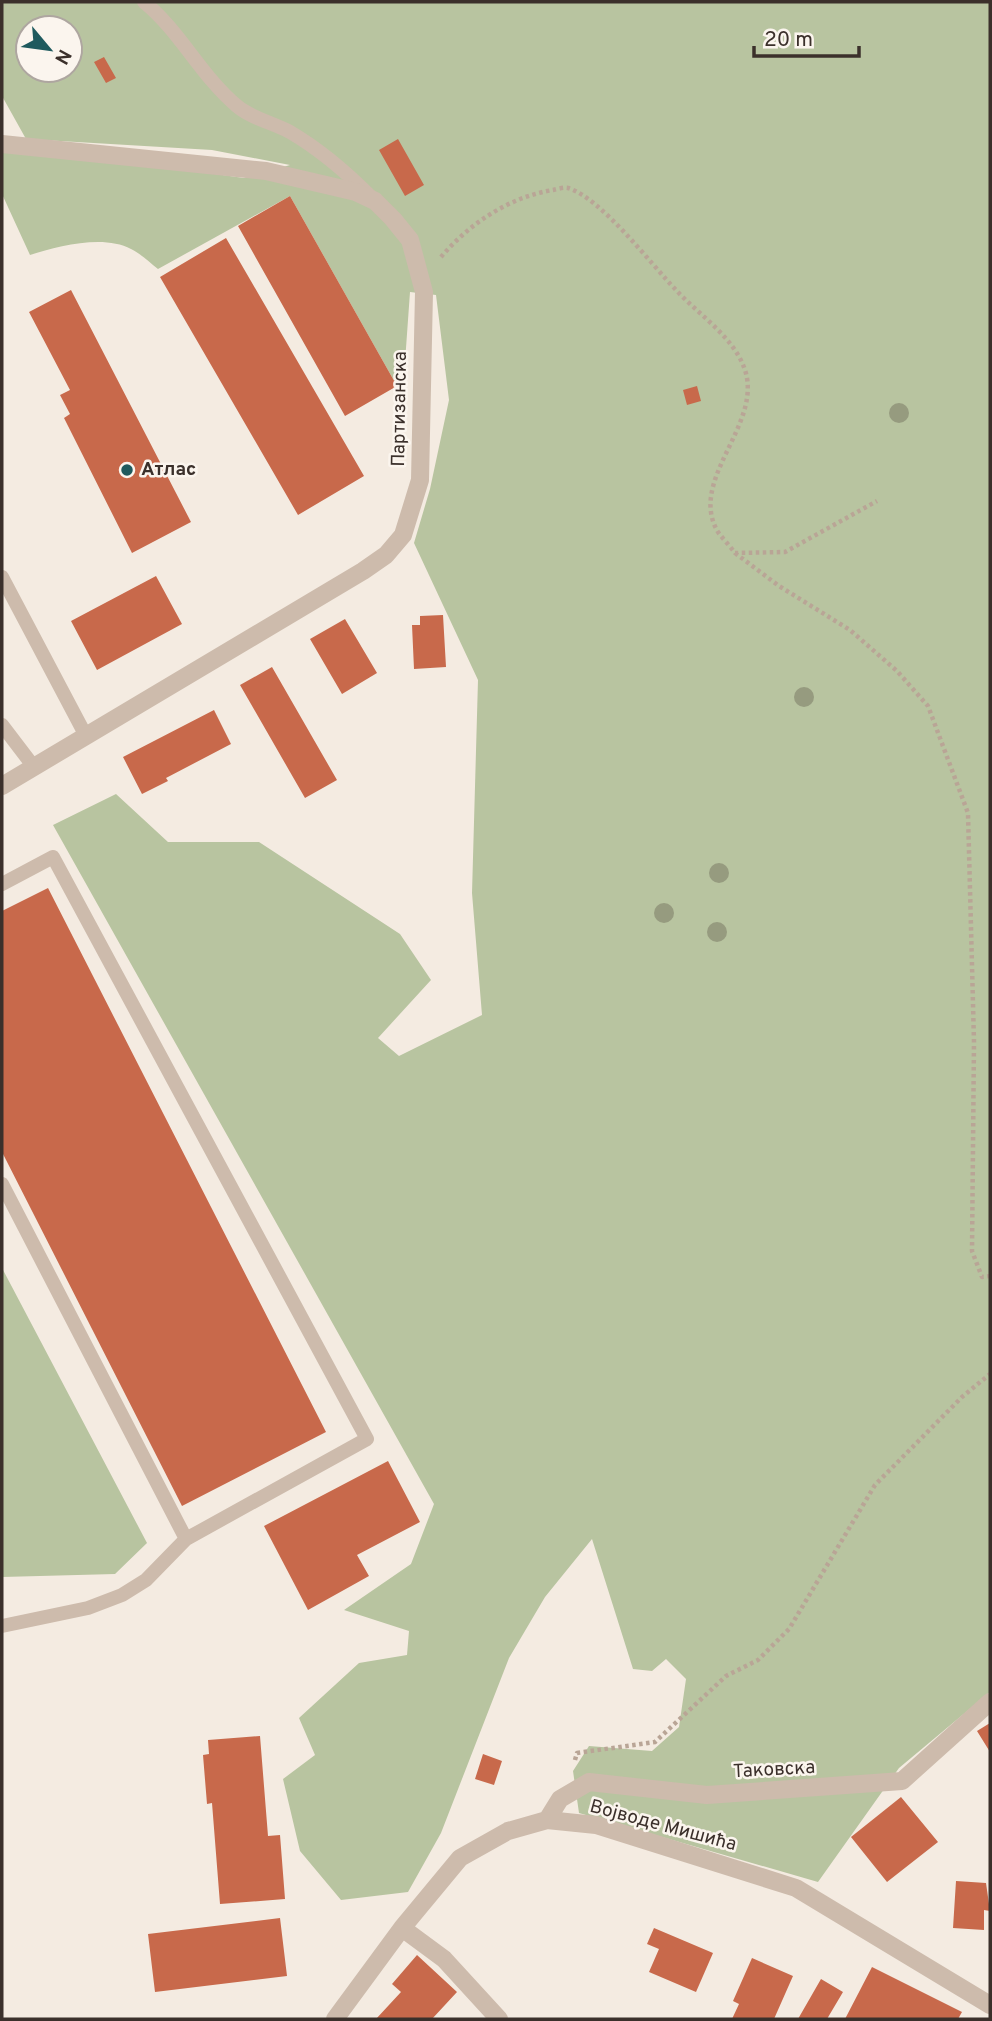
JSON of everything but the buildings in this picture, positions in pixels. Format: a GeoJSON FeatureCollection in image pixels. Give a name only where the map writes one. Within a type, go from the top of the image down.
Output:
{"type":"FeatureCollection","features":[{"type":"Feature","properties":{"kind":"street","name":"Партизанска"},"geometry":{"type":"LineString","coordinates":[[2,144],[266,171],[356,192],[375,201],[410,240],[424,292],[420,480],[403,536],[386,555],[363,571],[2,786]]}},
{"type":"Feature","properties":{"kind":"street","name":"Таковска"},"geometry":{"type":"LineString","coordinates":[[547,1820],[560,1799],[589,1782],[707,1794],[902,1781],[990,1702]]}},
{"type":"Feature","properties":{"kind":"street","name":"Војводе Мишића"},"geometry":{"type":"LineString","coordinates":[[335,2019],[402,1928],[460,1858],[508,1831],[547,1820],[596,1825],[796,1888],[990,2005]]}},
{"type":"Feature","properties":{"kind":"street"},"geometry":{"type":"LineString","coordinates":[[402,1928],[444,1959],[499,2019]]}},
{"type":"Feature","properties":{"kind":"lane"},"geometry":{"type":"LineString","coordinates":[[144,2],[162,17],[197,63],[238,107],[289,132],[340,166],[375,201]]}},
{"type":"Feature","properties":{"kind":"lane"},"geometry":{"type":"LineString","coordinates":[[2,576],[86,736]]}},
{"type":"Feature","properties":{"kind":"lane"},"geometry":{"type":"LineString","coordinates":[[2,725],[34,767]]}},
{"type":"Feature","properties":{"kind":"lane"},"geometry":{"type":"LineString","coordinates":[[2,884],[53,857],[367,1439],[186,1539],[146,1580],[122,1595],[88,1608],[2,1626]]}},
{"type":"Feature","properties":{"kind":"lane"},"geometry":{"type":"LineString","coordinates":[[2,1184],[186,1539]]}},
{"type":"Feature","properties":{"kind":"path"},"geometry":{"type":"LineString","coordinates":[[424,292],[436,262],[457,238],[527,194],[567,187],[596,204],[683,298],[729,342],[745,370],[750,400],[716,475],[711,508],[717,531],[735,553],[779,586],[850,630],[897,671],[928,706],[968,813],[974,1042],[972,1251],[982,1277],[990,1276]]}},
{"type":"Feature","properties":{"kind":"path"},"geometry":{"type":"LineString","coordinates":[[735,553],[785,552],[877,501]]}},
{"type":"Feature","properties":{"kind":"path"},"geometry":{"type":"LineString","coordinates":[[560,1799],[577,1753],[655,1742],[726,1676],[758,1660],[789,1629],[875,1485],[962,1397],[990,1374]]}},
{"type":"Feature","properties":{"kind":"green space"},"geometry":{"type":"Polygon","coordinates":[[[2,2],[990,2],[990,1692],[899,1768],[818,1882],[579,1813],[573,1771],[589,1746],[652,1751],[679,1727],[686,1679],[666,1659],[652,1671],[633,1669],[592,1539],[545,1597],[509,1658],[441,1833],[408,1892],[341,1900],[300,1851],[283,1779],[315,1755],[299,1718],[359,1663],[407,1655],[409,1631],[344,1610],[411,1564],[434,1504],[53,825],[116,794],[168,842],[259,842],[400,934],[431,980],[378,1038],[399,1056],[482,1015],[472,893],[478,680],[414,543],[430,489],[449,400],[436,295],[410,292],[404,376],[397,386],[290,196],[158,269],[131,249],[108,242],[67,245],[30,255],[2,194],[2,144],[244,178],[290,165],[212,150],[26,139],[2,96],[2,2]]]}},
{"type":"Feature","properties":{"kind":"green space"},"geometry":{"type":"Polygon","coordinates":[[[2,1268],[147,1543],[115,1574],[2,1577],[2,1268]]]}},
{"type":"Feature","properties":{"kind":"place","name":"Атлас"},"geometry":{"type":"Point","coordinates":[127,470]}}]}
